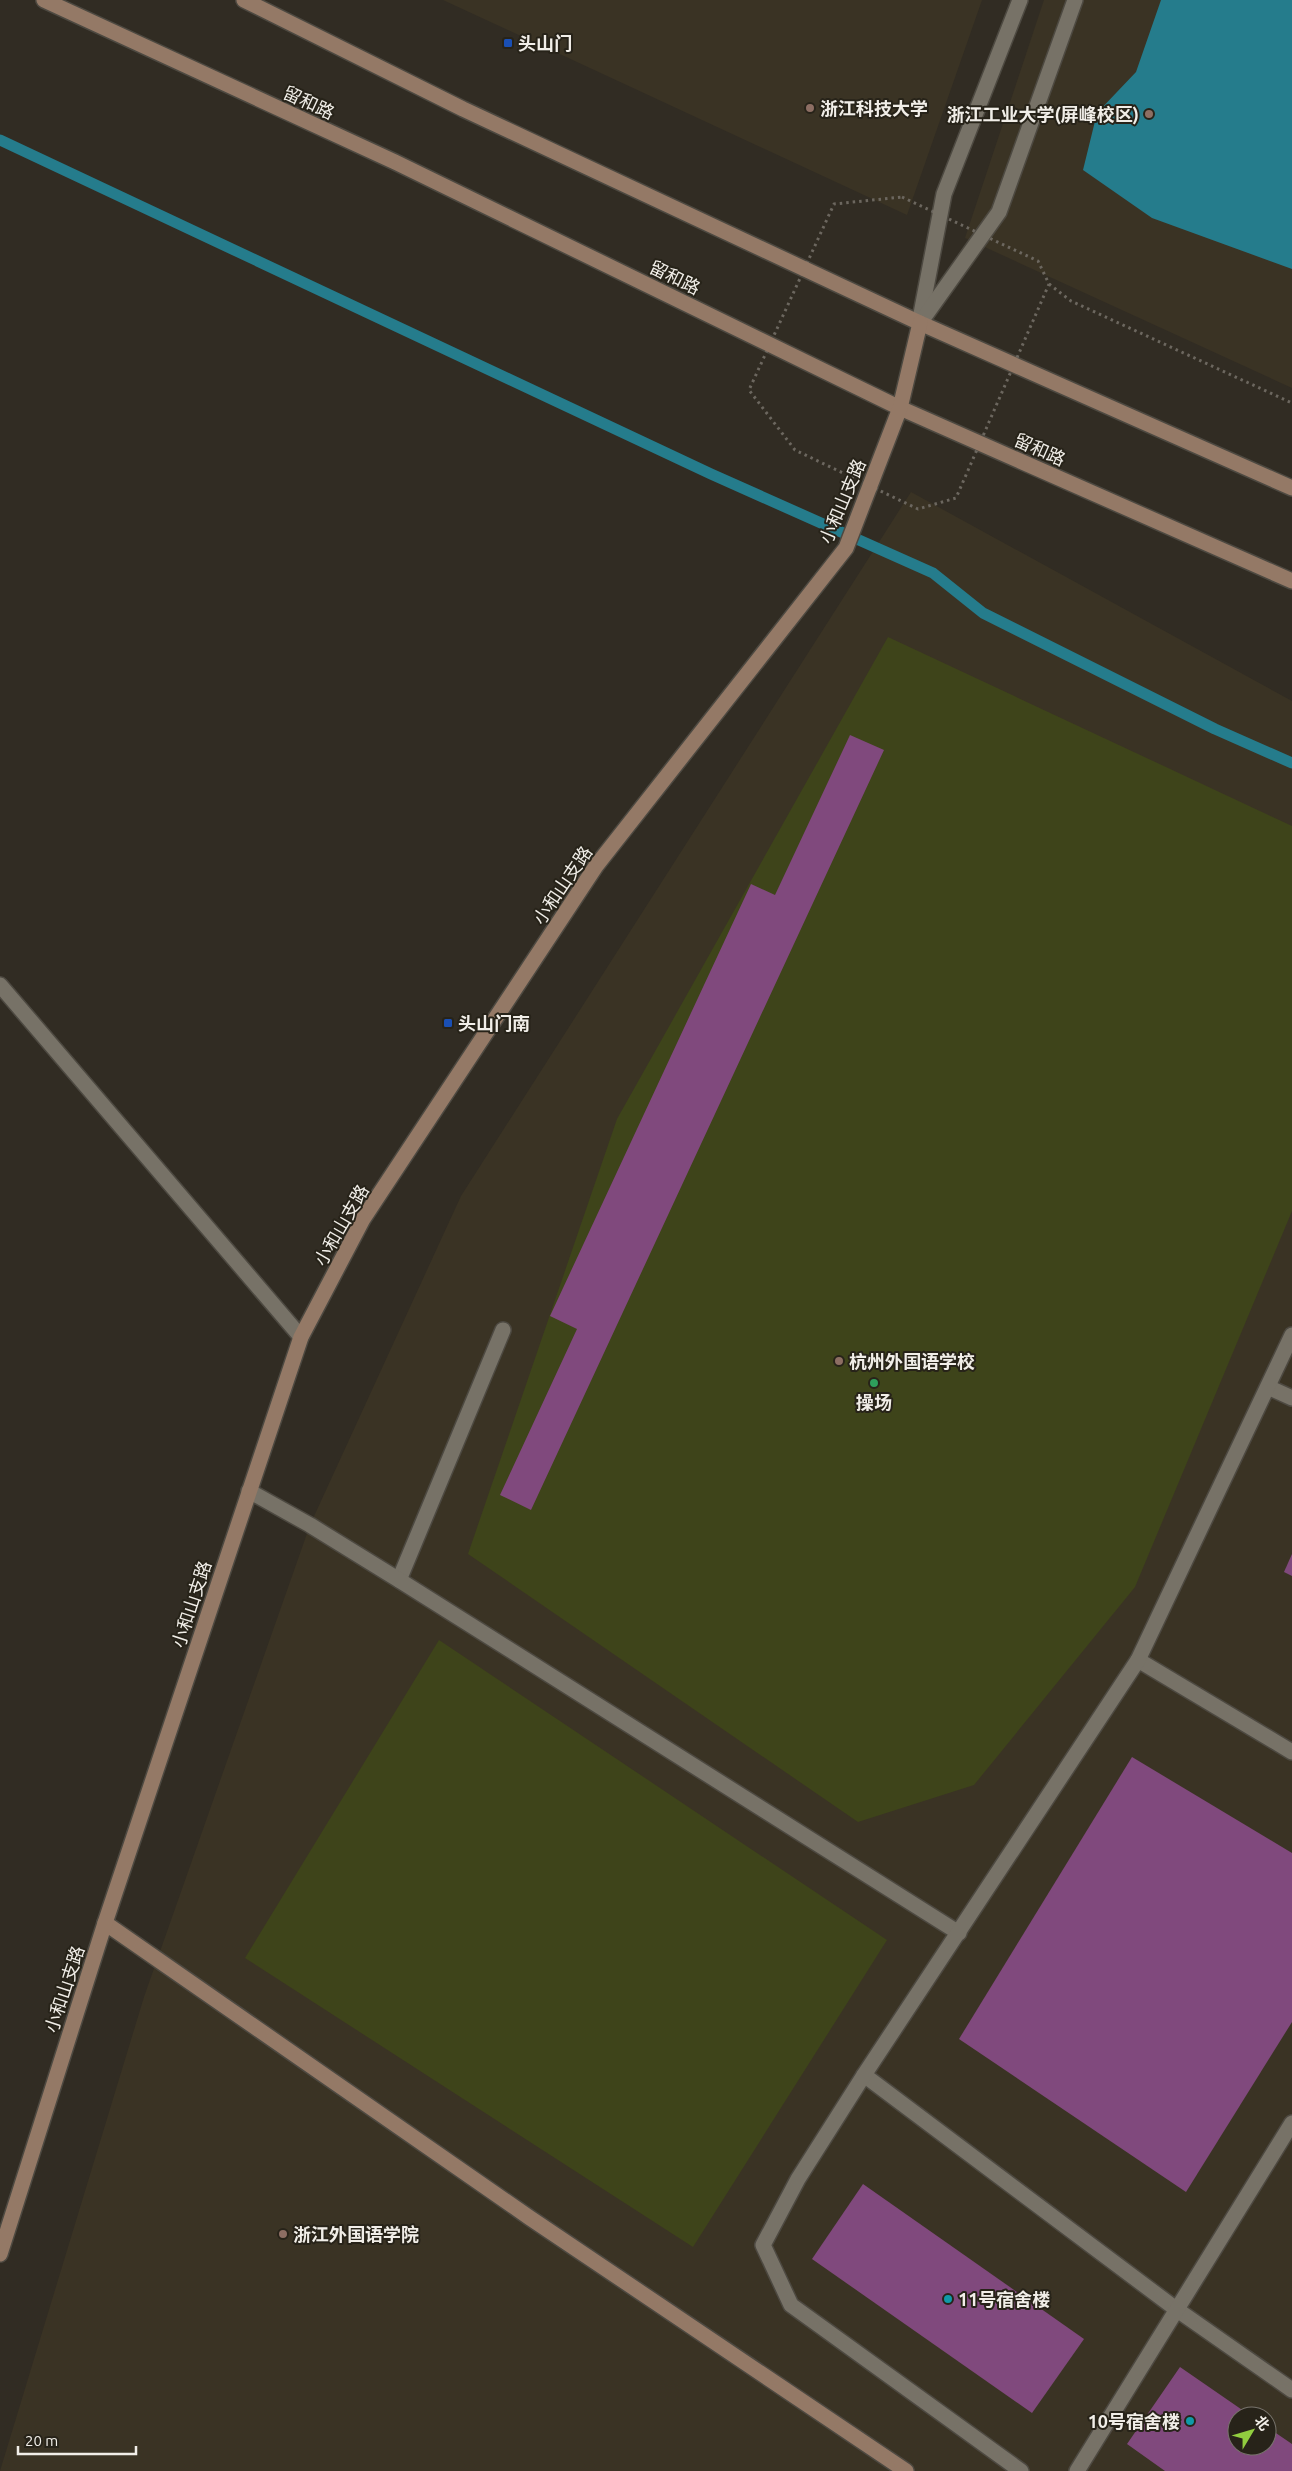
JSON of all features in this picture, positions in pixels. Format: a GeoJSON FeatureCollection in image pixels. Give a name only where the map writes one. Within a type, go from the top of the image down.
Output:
{"type":"FeatureCollection","features":[{"type":"Feature","properties":{"kind":"street","name":"留和路"},"geometry":{"type":"LineString","coordinates":[[44,0],[395,162],[900,408],[1292,581]]}},
{"type":"Feature","properties":{"kind":"street"},"geometry":{"type":"LineString","coordinates":[[244,0],[463,109],[920,323],[1292,488]]}},
{"type":"Feature","properties":{"kind":"street"},"geometry":{"type":"LineString","coordinates":[[920,323],[944,194],[1020,0]]}},
{"type":"Feature","properties":{"kind":"street"},"geometry":{"type":"LineString","coordinates":[[920,323],[999,212],[1075,0]]}},
{"type":"Feature","properties":{"kind":"street","name":"小和山支路"},"geometry":{"type":"LineString","coordinates":[[0,2254],[105,1924],[301,1337],[363,1219],[596,866],[846,548],[900,408],[920,323]]}},
{"type":"Feature","properties":{"kind":"street"},"geometry":{"type":"LineString","coordinates":[[0,985],[301,1337]]}},
{"type":"Feature","properties":{"kind":"street"},"geometry":{"type":"LineString","coordinates":[[399,1580],[503,1330]]}},
{"type":"Feature","properties":{"kind":"street"},"geometry":{"type":"LineString","coordinates":[[1021,2471],[790,2306],[763,2245],[798,2179],[864,2074],[959,1934],[1138,1660],[1292,1335]]}},
{"type":"Feature","properties":{"kind":"street"},"geometry":{"type":"LineString","coordinates":[[1268,1387],[1292,1398]]}},
{"type":"Feature","properties":{"kind":"street"},"geometry":{"type":"LineString","coordinates":[[249,1491],[310,1525],[399,1580],[959,1934]]}},
{"type":"Feature","properties":{"kind":"street"},"geometry":{"type":"LineString","coordinates":[[1138,1660],[1292,1752]]}},
{"type":"Feature","properties":{"kind":"street"},"geometry":{"type":"LineString","coordinates":[[105,1924],[530,2218],[906,2471]]}},
{"type":"Feature","properties":{"kind":"street"},"geometry":{"type":"LineString","coordinates":[[864,2074],[1176,2309],[1292,2390]]}},
{"type":"Feature","properties":{"kind":"street"},"geometry":{"type":"LineString","coordinates":[[1077,2471],[1292,2123]]}},
{"type":"Feature","properties":{"kind":"path"},"geometry":{"type":"LineString","coordinates":[[1049,284],[1071,300],[1292,403]]}},
{"type":"Feature","properties":{"kind":"shaded area","name":"浙江科技大学"},"geometry":{"type":"Polygon","coordinates":[[[443,0],[982,0],[907,215],[443,0]]]}},
{"type":"Feature","properties":{"kind":"shaded area","name":"浙江工业大学(屏峰校区)"},"geometry":{"type":"Polygon","coordinates":[[[1044,0],[1292,0],[1292,388],[965,238],[1044,0]]]}},
{"type":"Feature","properties":{"kind":"shaded area","name":"杭州外国语学校"},"geometry":{"type":"Polygon","coordinates":[[[911,492],[1292,701],[1292,2471],[0,2471],[144,1997],[310,1525],[461,1196],[911,492]]]}},
{"type":"Feature","properties":{"kind":"green space","name":"操场"},"geometry":{"type":"Polygon","coordinates":[[[888,637],[1292,826],[1292,1211],[1135,1587],[974,1785],[858,1822],[468,1554],[617,1119],[888,637]]]}},
{"type":"Feature","properties":{"kind":"green space"},"geometry":{"type":"Polygon","coordinates":[[[439,1640],[887,1940],[693,2247],[245,1958],[439,1640]]]}},
{"type":"Feature","properties":{"kind":"water"},"geometry":{"type":"Polygon","coordinates":[[[1161,0],[1292,0],[1292,269],[1152,218],[1083,170],[1097,113],[1136,72],[1161,0]]]}},
{"type":"Feature","properties":{"kind":"building"},"geometry":{"type":"Polygon","coordinates":[[[850,735],[884,750],[531,1510],[500,1495],[577,1329],[550,1316],[751,884],[775,895],[850,735]]]}},
{"type":"Feature","properties":{"kind":"building"},"geometry":{"type":"Polygon","coordinates":[[[1292,1554],[1292,1576],[1284,1572],[1292,1554]]]}},
{"type":"Feature","properties":{"kind":"building"},"geometry":{"type":"Polygon","coordinates":[[[1132,1757],[1292,1853],[1292,2022],[1186,2192],[959,2039],[1132,1757]]]}},
{"type":"Feature","properties":{"kind":"building","name":"11号宿舍楼"},"geometry":{"type":"Polygon","coordinates":[[[863,2184],[1084,2339],[1032,2413],[812,2259],[863,2184]]]}},
{"type":"Feature","properties":{"kind":"building","name":"10号宿舍楼"},"geometry":{"type":"Polygon","coordinates":[[[1180,2367],[1237,2406],[1227,2406],[1227,2456],[1277,2456],[1277,2434],[1292,2444],[1292,2471],[1165,2471],[1127,2444],[1180,2367]]]}},
{"type":"Feature","properties":{"kind":"waterway"},"geometry":{"type":"LineString","coordinates":[[0,140],[711,474],[933,573],[983,613],[1215,729],[1292,763]]}},
{"type":"Feature","properties":{"kind":"place","name":"头山门"},"geometry":{"type":"Point","coordinates":[508,43]}},
{"type":"Feature","properties":{"kind":"place","name":"浙江科技大学"},"geometry":{"type":"Point","coordinates":[810,108]}},
{"type":"Feature","properties":{"kind":"place","name":"浙江工业大学(屏峰校区)"},"geometry":{"type":"Point","coordinates":[1149,114]}},
{"type":"Feature","properties":{"kind":"place","name":"头山门南"},"geometry":{"type":"Point","coordinates":[448,1023]}},
{"type":"Feature","properties":{"kind":"place","name":"杭州外国语学校"},"geometry":{"type":"Point","coordinates":[839,1361]}},
{"type":"Feature","properties":{"kind":"place","name":"操场"},"geometry":{"type":"Point","coordinates":[874,1383]}},
{"type":"Feature","properties":{"kind":"place","name":"浙江外国语学院"},"geometry":{"type":"Point","coordinates":[283,2234]}},
{"type":"Feature","properties":{"kind":"place","name":"11号宿舍楼"},"geometry":{"type":"Point","coordinates":[948,2299]}},
{"type":"Feature","properties":{"kind":"place","name":"10号宿舍楼"},"geometry":{"type":"Point","coordinates":[1190,2421]}}]}
